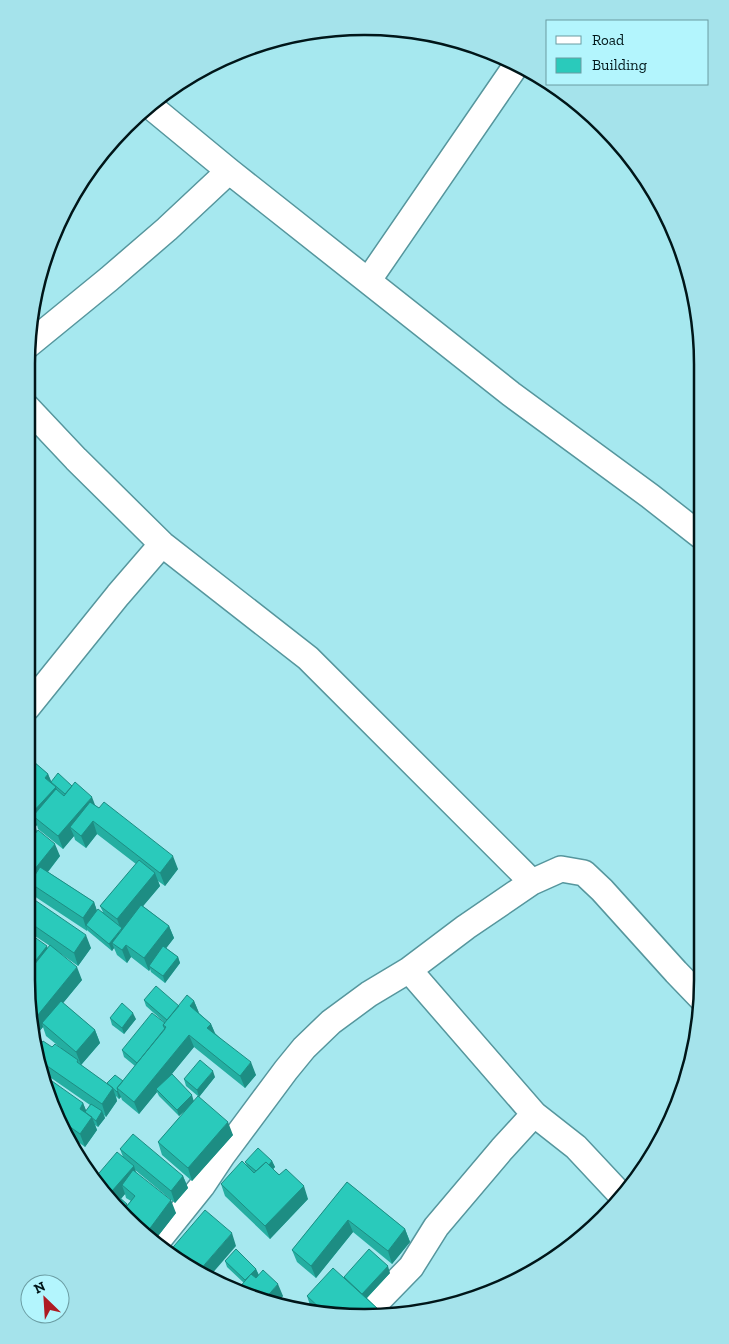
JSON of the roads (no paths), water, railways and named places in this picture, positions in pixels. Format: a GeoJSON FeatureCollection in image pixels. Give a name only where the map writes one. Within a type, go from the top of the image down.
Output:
{"type":"FeatureCollection","features":[{"type":"Feature","properties":{"kind":"street"},"geometry":{"type":"LineString","coordinates":[[368,281],[513,70]]}},
{"type":"Feature","properties":{"kind":"street"},"geometry":{"type":"LineString","coordinates":[[155,110],[229,171],[511,394],[694,531]]}},
{"type":"Feature","properties":{"kind":"street"},"geometry":{"type":"LineString","coordinates":[[36,338],[116,273],[229,171]]}},
{"type":"Feature","properties":{"kind":"street"},"geometry":{"type":"LineString","coordinates":[[35,415],[162,544],[308,658],[532,882]]}},
{"type":"Feature","properties":{"kind":"street"},"geometry":{"type":"LineString","coordinates":[[35,697],[162,544]]}},
{"type":"Feature","properties":{"kind":"street"},"geometry":{"type":"LineString","coordinates":[[160,1238],[202,1186],[286,1070],[304,1048],[331,1022],[369,994],[409,970],[466,927],[532,882],[561,869],[584,873],[602,890],[694,990]]}},
{"type":"Feature","properties":{"kind":"street"},"geometry":{"type":"LineString","coordinates":[[409,970],[534,1114],[576,1147],[617,1191]]}},
{"type":"Feature","properties":{"kind":"street"},"geometry":{"type":"LineString","coordinates":[[372,1308],[411,1267],[436,1227],[534,1114]]}}]}
